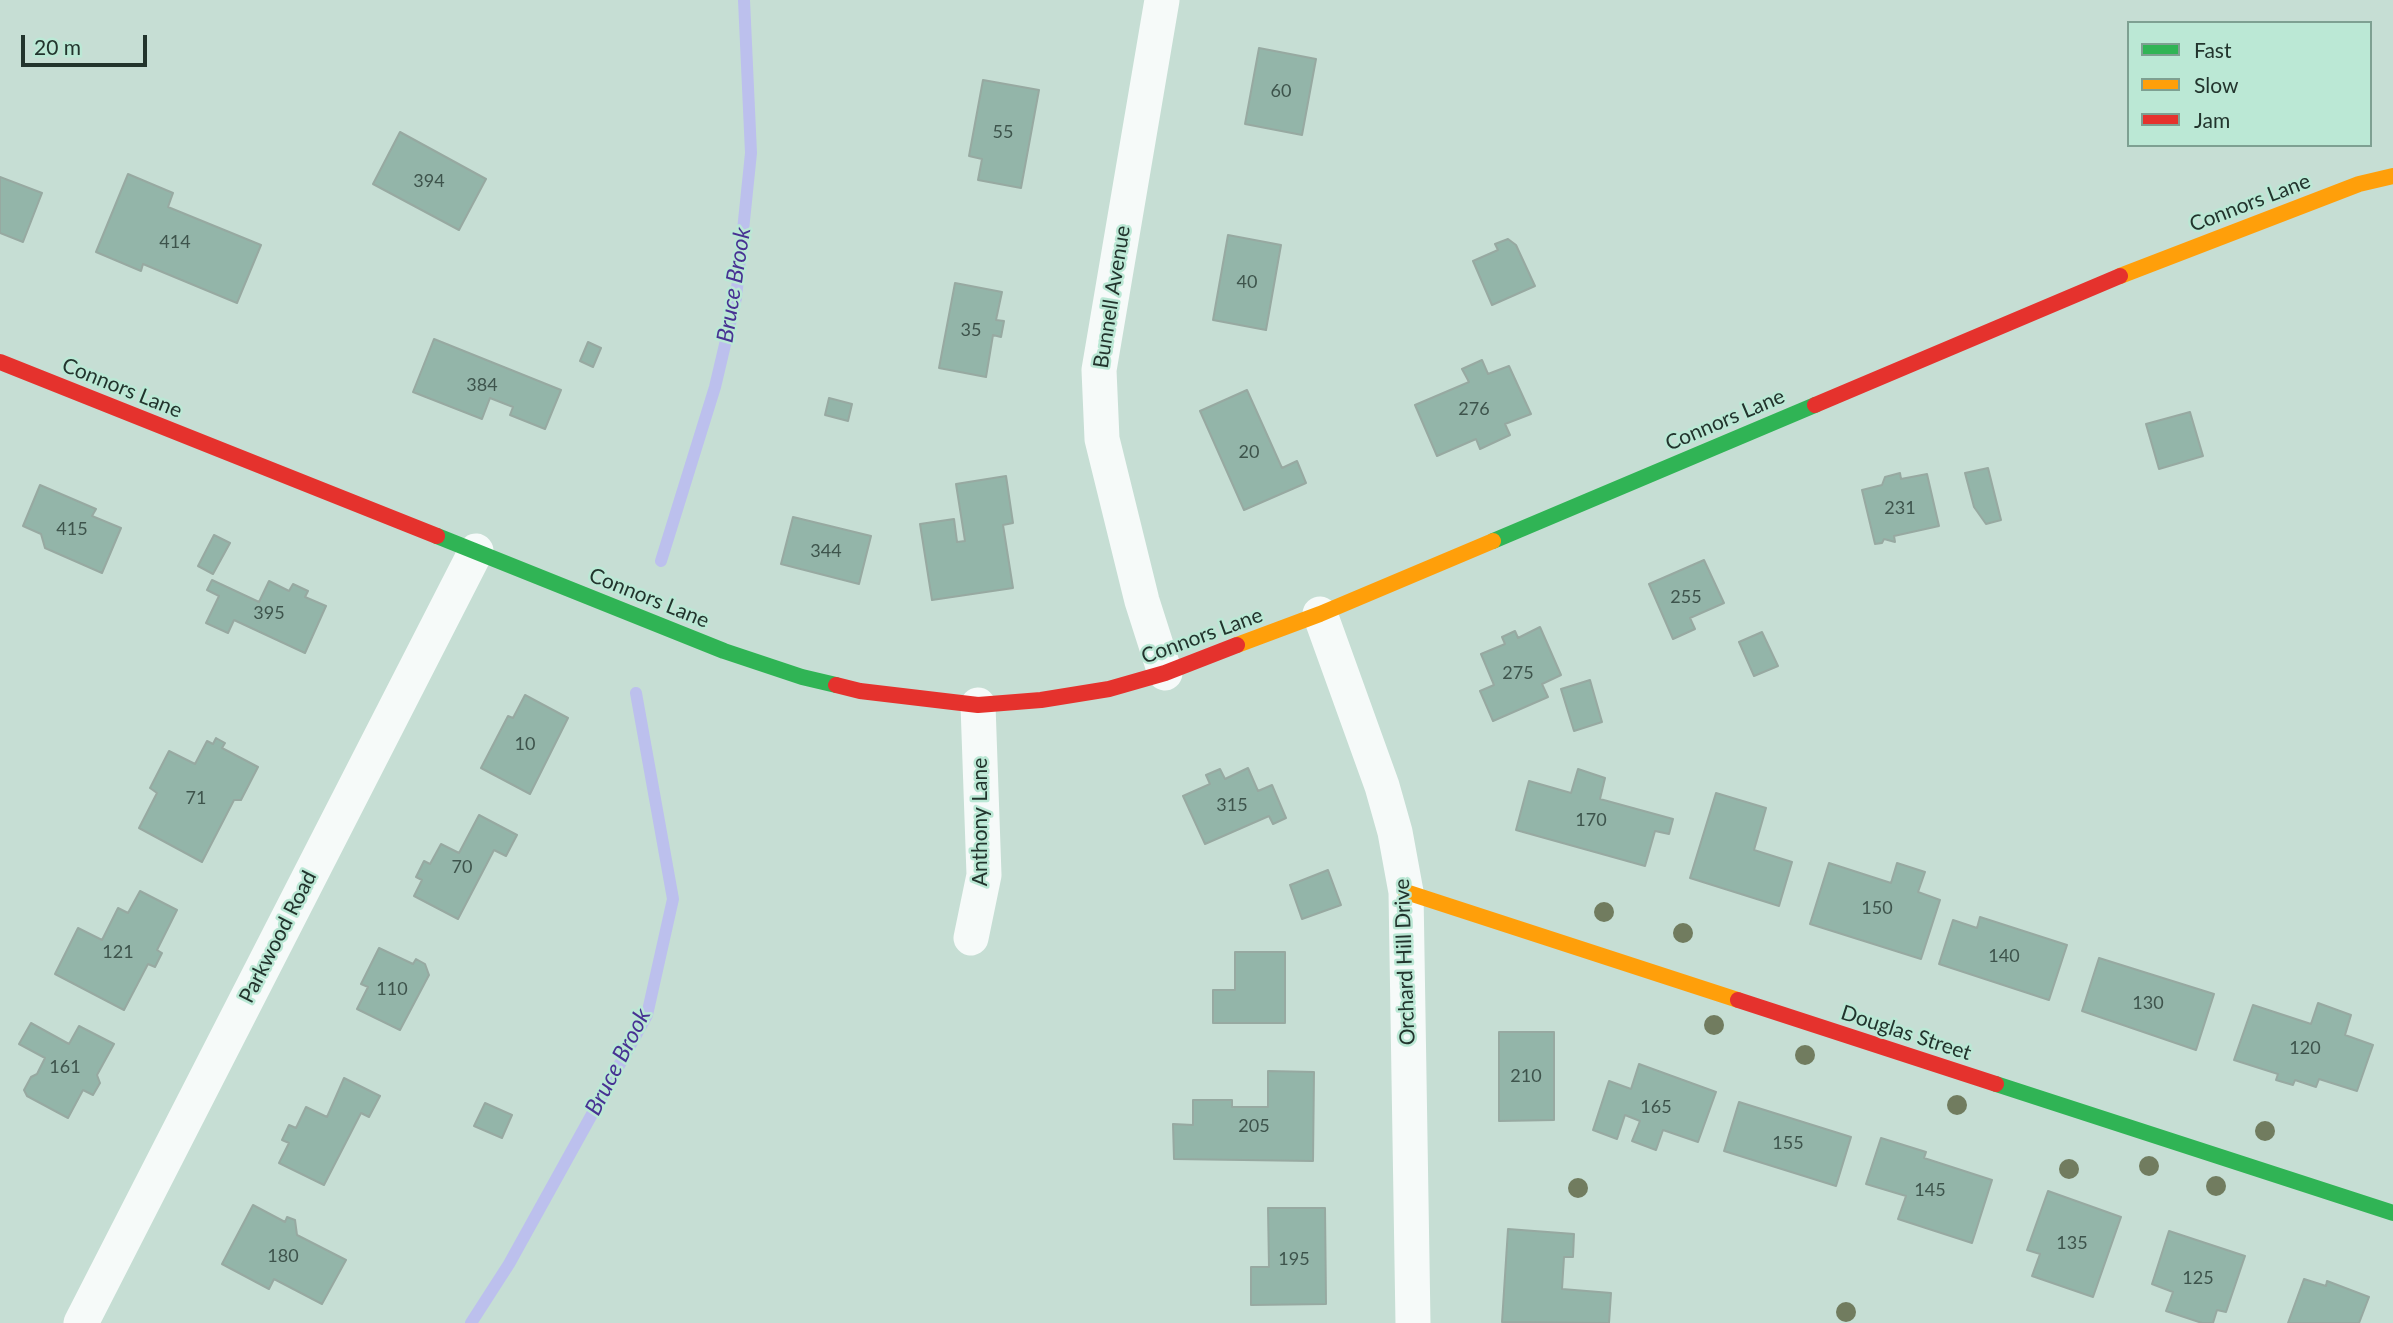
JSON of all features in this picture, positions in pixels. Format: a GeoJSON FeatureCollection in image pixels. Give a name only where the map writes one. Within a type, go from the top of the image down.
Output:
{"type":"FeatureCollection","features":[{"type":"Feature","properties":{"kind":"street","name":"Bunnell Avenue"},"geometry":{"type":"LineString","coordinates":[[1162,0],[1099,370],[1102,439],[1142,601],[1165,673]]}},
{"type":"Feature","properties":{"kind":"street","name":"Connors Lane"},"geometry":{"type":"LineString","coordinates":[[0,362],[724,652],[802,677],[860,691],[978,705],[1041,700],[1109,689],[1165,673],[1320,614],[2157,260],[2359,184],[2393,176]]}},
{"type":"Feature","properties":{"kind":"street","name":"Parkwood Road"},"geometry":{"type":"LineString","coordinates":[[81,1323],[476,551]]}},
{"type":"Feature","properties":{"kind":"street","name":"Orchard Hill Drive"},"geometry":{"type":"LineString","coordinates":[[1320,614],[1382,786],[1395,832],[1406,892],[1413,1323]]}},
{"type":"Feature","properties":{"kind":"street","name":"Anthony Lane"},"geometry":{"type":"LineString","coordinates":[[971,938],[984,875],[978,705]]}},
{"type":"Feature","properties":{"kind":"street","name":"Douglas Street"},"geometry":{"type":"LineString","coordinates":[[1406,892],[2393,1213]]}},
{"type":"Feature","properties":{"kind":"building"},"geometry":{"type":"Polygon","coordinates":[[[1259,48],[1316,59],[1302,135],[1245,124],[1259,48]]]}},
{"type":"Feature","properties":{"kind":"building"},"geometry":{"type":"Polygon","coordinates":[[[983,80],[1039,90],[1021,188],[978,180],[982,159],[969,156],[983,80]]]}},
{"type":"Feature","properties":{"kind":"building"},"geometry":{"type":"Polygon","coordinates":[[[400,132],[486,179],[459,230],[373,184],[400,132]]]}},
{"type":"Feature","properties":{"kind":"building"},"geometry":{"type":"Polygon","coordinates":[[[128,174],[173,193],[168,207],[261,245],[237,303],[143,264],[141,271],[96,252],[128,174]]]}},
{"type":"Feature","properties":{"kind":"building"},"geometry":{"type":"Polygon","coordinates":[[[0,177],[42,193],[23,242],[0,233],[0,177]]]}},
{"type":"Feature","properties":{"kind":"building"},"geometry":{"type":"Polygon","coordinates":[[[1228,235],[1281,245],[1266,330],[1213,320],[1228,235]]]}},
{"type":"Feature","properties":{"kind":"building"},"geometry":{"type":"Polygon","coordinates":[[[1508,239],[1516,245],[1535,286],[1492,305],[1473,261],[1498,250],[1495,244],[1508,239]]]}},
{"type":"Feature","properties":{"kind":"building"},"geometry":{"type":"Polygon","coordinates":[[[955,283],[1002,292],[996,320],[1004,321],[1001,337],[993,335],[986,377],[939,368],[955,283]]]}},
{"type":"Feature","properties":{"kind":"building"},"geometry":{"type":"Polygon","coordinates":[[[434,339],[561,390],[545,429],[510,415],[513,407],[490,398],[482,419],[413,392],[434,339]]]}},
{"type":"Feature","properties":{"kind":"building"},"geometry":{"type":"Polygon","coordinates":[[[588,342],[601,348],[593,367],[580,361],[588,342]]]}},
{"type":"Feature","properties":{"kind":"building"},"geometry":{"type":"Polygon","coordinates":[[[1482,360],[1488,374],[1509,366],[1531,414],[1505,424],[1510,435],[1480,449],[1476,439],[1437,456],[1415,405],[1469,382],[1462,369],[1482,360]]]}},
{"type":"Feature","properties":{"kind":"building"},"geometry":{"type":"Polygon","coordinates":[[[1247,390],[1282,468],[1297,461],[1306,483],[1244,510],[1200,411],[1247,390]]]}},
{"type":"Feature","properties":{"kind":"building"},"geometry":{"type":"Polygon","coordinates":[[[829,398],[852,404],[848,421],[825,415],[829,398]]]}},
{"type":"Feature","properties":{"kind":"building"},"geometry":{"type":"Polygon","coordinates":[[[2190,412],[2203,456],[2159,469],[2146,424],[2190,412]]]}},
{"type":"Feature","properties":{"kind":"building"},"geometry":{"type":"Polygon","coordinates":[[[1988,468],[2001,520],[1986,524],[1974,507],[1965,473],[1988,468]]]}},
{"type":"Feature","properties":{"kind":"building"},"geometry":{"type":"Polygon","coordinates":[[[1900,473],[1901,479],[1927,474],[1939,526],[1894,536],[1895,542],[1884,539],[1882,543],[1875,544],[1862,490],[1882,485],[1885,477],[1900,473]]]}},
{"type":"Feature","properties":{"kind":"building"},"geometry":{"type":"Polygon","coordinates":[[[1006,476],[1013,523],[1003,525],[1013,588],[932,600],[920,524],[954,519],[957,542],[965,541],[956,484],[1006,476]]]}},
{"type":"Feature","properties":{"kind":"building"},"geometry":{"type":"Polygon","coordinates":[[[40,485],[96,509],[92,516],[121,528],[102,573],[45,548],[41,534],[23,526],[40,485]]]}},
{"type":"Feature","properties":{"kind":"building"},"geometry":{"type":"Polygon","coordinates":[[[793,517],[871,536],[859,584],[781,564],[793,517]]]}},
{"type":"Feature","properties":{"kind":"building"},"geometry":{"type":"Polygon","coordinates":[[[214,535],[230,543],[213,574],[198,566],[214,535]]]}},
{"type":"Feature","properties":{"kind":"building"},"geometry":{"type":"Polygon","coordinates":[[[1704,560],[1724,603],[1690,618],[1695,629],[1673,639],[1649,584],[1704,560]]]}},
{"type":"Feature","properties":{"kind":"building"},"geometry":{"type":"Polygon","coordinates":[[[212,580],[259,602],[269,581],[289,591],[293,584],[308,591],[305,597],[326,606],[305,653],[234,620],[228,633],[206,623],[219,596],[207,590],[212,580]]]}},
{"type":"Feature","properties":{"kind":"building"},"geometry":{"type":"Polygon","coordinates":[[[1540,627],[1561,675],[1542,684],[1548,697],[1493,721],[1480,691],[1494,685],[1481,654],[1505,644],[1502,637],[1515,631],[1518,638],[1540,627]]]}},
{"type":"Feature","properties":{"kind":"building"},"geometry":{"type":"Polygon","coordinates":[[[1762,632],[1778,666],[1754,676],[1739,642],[1762,632]]]}},
{"type":"Feature","properties":{"kind":"building"},"geometry":{"type":"Polygon","coordinates":[[[1590,680],[1602,722],[1574,731],[1561,689],[1590,680]]]}},
{"type":"Feature","properties":{"kind":"building"},"geometry":{"type":"Polygon","coordinates":[[[525,695],[568,718],[530,794],[481,768],[508,716],[513,718],[525,695]]]}},
{"type":"Feature","properties":{"kind":"building"},"geometry":{"type":"Polygon","coordinates":[[[216,738],[225,743],[222,748],[258,767],[241,800],[234,800],[202,862],[139,828],[157,793],[150,788],[169,751],[195,764],[207,741],[213,744],[216,738]]]}},
{"type":"Feature","properties":{"kind":"building"},"geometry":{"type":"Polygon","coordinates":[[[1248,768],[1258,791],[1272,785],[1286,818],[1273,824],[1269,816],[1205,844],[1183,796],[1210,784],[1206,775],[1220,769],[1225,779],[1248,768]]]}},
{"type":"Feature","properties":{"kind":"building"},"geometry":{"type":"Polygon","coordinates":[[[1578,769],[1605,778],[1600,799],[1673,819],[1669,834],[1655,831],[1645,866],[1516,830],[1529,781],[1571,793],[1578,769]]]}},
{"type":"Feature","properties":{"kind":"building"},"geometry":{"type":"Polygon","coordinates":[[[1716,793],[1766,808],[1754,850],[1792,862],[1779,906],[1690,878],[1716,793]]]}},
{"type":"Feature","properties":{"kind":"building"},"geometry":{"type":"Polygon","coordinates":[[[479,815],[517,835],[506,856],[494,850],[458,919],[414,896],[422,880],[416,877],[424,861],[430,864],[441,844],[459,853],[479,815]]]}},
{"type":"Feature","properties":{"kind":"building"},"geometry":{"type":"Polygon","coordinates":[[[1829,863],[1891,883],[1897,863],[1925,872],[1918,892],[1940,900],[1921,959],[1810,924],[1829,863]]]}},
{"type":"Feature","properties":{"kind":"building"},"geometry":{"type":"Polygon","coordinates":[[[1328,870],[1341,905],[1302,919],[1290,885],[1328,870]]]}},
{"type":"Feature","properties":{"kind":"building"},"geometry":{"type":"Polygon","coordinates":[[[140,891],[177,910],[157,950],[162,953],[155,967],[148,964],[124,1010],[55,974],[78,928],[102,940],[118,908],[128,913],[140,891]]]}},
{"type":"Feature","properties":{"kind":"building"},"geometry":{"type":"Polygon","coordinates":[[[1980,917],[2067,945],[2049,1000],[1939,964],[1953,920],[1977,928],[1980,917]]]}},
{"type":"Feature","properties":{"kind":"building"},"geometry":{"type":"Polygon","coordinates":[[[379,948],[413,964],[416,959],[425,964],[429,975],[400,1030],[357,1009],[368,987],[361,984],[379,948]]]}},
{"type":"Feature","properties":{"kind":"building"},"geometry":{"type":"Polygon","coordinates":[[[1235,952],[1285,952],[1285,1023],[1213,1023],[1213,990],[1235,990],[1235,952]]]}},
{"type":"Feature","properties":{"kind":"building"},"geometry":{"type":"Polygon","coordinates":[[[2099,958],[2214,994],[2196,1050],[2082,1011],[2099,958]]]}},
{"type":"Feature","properties":{"kind":"building"},"geometry":{"type":"Polygon","coordinates":[[[2318,1003],[2351,1015],[2345,1035],[2373,1045],[2357,1091],[2319,1079],[2316,1087],[2295,1080],[2293,1085],[2276,1080],[2278,1074],[2234,1060],[2253,1005],[2311,1024],[2318,1003]]]}},
{"type":"Feature","properties":{"kind":"building"},"geometry":{"type":"Polygon","coordinates":[[[31,1023],[69,1044],[79,1026],[114,1044],[97,1075],[100,1083],[93,1095],[83,1090],[68,1118],[27,1096],[24,1090],[45,1058],[19,1044],[31,1023]]]}},
{"type":"Feature","properties":{"kind":"building"},"geometry":{"type":"Polygon","coordinates":[[[1499,1032],[1554,1032],[1554,1120],[1499,1121],[1499,1032]]]}},
{"type":"Feature","properties":{"kind":"building"},"geometry":{"type":"Polygon","coordinates":[[[1639,1064],[1716,1092],[1698,1142],[1663,1130],[1656,1150],[1632,1141],[1640,1121],[1625,1115],[1617,1139],[1593,1130],[1609,1081],[1631,1089],[1639,1064]]]}},
{"type":"Feature","properties":{"kind":"building"},"geometry":{"type":"Polygon","coordinates":[[[1268,1071],[1314,1072],[1313,1161],[1174,1159],[1173,1124],[1193,1125],[1193,1100],[1232,1100],[1232,1107],[1268,1107],[1268,1071]]]}},
{"type":"Feature","properties":{"kind":"building"},"geometry":{"type":"Polygon","coordinates":[[[344,1078],[380,1096],[369,1117],[361,1113],[324,1185],[279,1163],[289,1143],[282,1140],[289,1125],[296,1128],[306,1107],[327,1117],[344,1078]]]}},
{"type":"Feature","properties":{"kind":"building"},"geometry":{"type":"Polygon","coordinates":[[[1739,1102],[1851,1137],[1836,1186],[1724,1151],[1739,1102]]]}},
{"type":"Feature","properties":{"kind":"building"},"geometry":{"type":"Polygon","coordinates":[[[485,1103],[512,1115],[502,1138],[474,1126],[485,1103]]]}},
{"type":"Feature","properties":{"kind":"building"},"geometry":{"type":"Polygon","coordinates":[[[1881,1138],[1926,1152],[1924,1158],[1992,1180],[1972,1243],[1898,1219],[1906,1196],[1866,1184],[1881,1138]]]}},
{"type":"Feature","properties":{"kind":"building"},"geometry":{"type":"Polygon","coordinates":[[[2048,1191],[2121,1217],[2093,1297],[2032,1276],[2040,1254],[2027,1250],[2048,1191]]]}},
{"type":"Feature","properties":{"kind":"building"},"geometry":{"type":"Polygon","coordinates":[[[253,1205],[285,1222],[287,1217],[295,1220],[297,1235],[346,1260],[322,1304],[274,1279],[269,1289],[222,1264],[253,1205]]]}},
{"type":"Feature","properties":{"kind":"building"},"geometry":{"type":"Polygon","coordinates":[[[1268,1208],[1325,1208],[1326,1304],[1251,1305],[1251,1267],[1269,1267],[1268,1208]]]}},
{"type":"Feature","properties":{"kind":"building"},"geometry":{"type":"Polygon","coordinates":[[[1508,1229],[1574,1234],[1573,1257],[1564,1257],[1562,1289],[1611,1293],[1609,1323],[1502,1322],[1508,1229]]]}},
{"type":"Feature","properties":{"kind":"building"},"geometry":{"type":"Polygon","coordinates":[[[2169,1231],[2245,1256],[2226,1312],[2217,1310],[2213,1323],[2202,1323],[2166,1311],[2173,1292],[2152,1284],[2169,1231]]]}},
{"type":"Feature","properties":{"kind":"building"},"geometry":{"type":"Polygon","coordinates":[[[2304,1279],[2326,1286],[2327,1281],[2369,1297],[2359,1323],[2288,1323],[2304,1279]]]}},
{"type":"Feature","properties":{"kind":"waterway","name":"Bruce Brook"},"geometry":{"type":"LineString","coordinates":[[661,561],[715,387],[736,298],[751,153],[744,0]]}},
{"type":"Feature","properties":{"kind":"waterway","name":"Bruce Brook"},"geometry":{"type":"LineString","coordinates":[[471,1323],[509,1264],[647,1015],[673,899],[636,693]]}},
{"type":"Feature","properties":{"kind":"traffic: fast"},"geometry":{"type":"LineString","coordinates":[[1493,541],[1815,405]]}},
{"type":"Feature","properties":{"kind":"traffic: fast"},"geometry":{"type":"LineString","coordinates":[[437,536],[724,651],[802,677],[836,685]]}},
{"type":"Feature","properties":{"kind":"traffic: fast"},"geometry":{"type":"LineString","coordinates":[[1996,1084],[2393,1213]]}},
{"type":"Feature","properties":{"kind":"traffic: slow"},"geometry":{"type":"LineString","coordinates":[[2120,276],[2359,184],[2393,176]]}},
{"type":"Feature","properties":{"kind":"traffic: slow"},"geometry":{"type":"LineString","coordinates":[[1237,645],[1320,614],[1493,541]]}},
{"type":"Feature","properties":{"kind":"traffic: slow"},"geometry":{"type":"LineString","coordinates":[[1406,892],[1738,1000]]}},
{"type":"Feature","properties":{"kind":"traffic: jam"},"geometry":{"type":"LineString","coordinates":[[1815,405],[2120,276]]}},
{"type":"Feature","properties":{"kind":"traffic: jam"},"geometry":{"type":"LineString","coordinates":[[0,362],[437,536]]}},
{"type":"Feature","properties":{"kind":"traffic: jam"},"geometry":{"type":"LineString","coordinates":[[836,685],[860,691],[978,705],[1041,700],[1109,689],[1165,673],[1237,645]]}},
{"type":"Feature","properties":{"kind":"traffic: jam"},"geometry":{"type":"LineString","coordinates":[[1738,1000],[1996,1084]]}}]}
